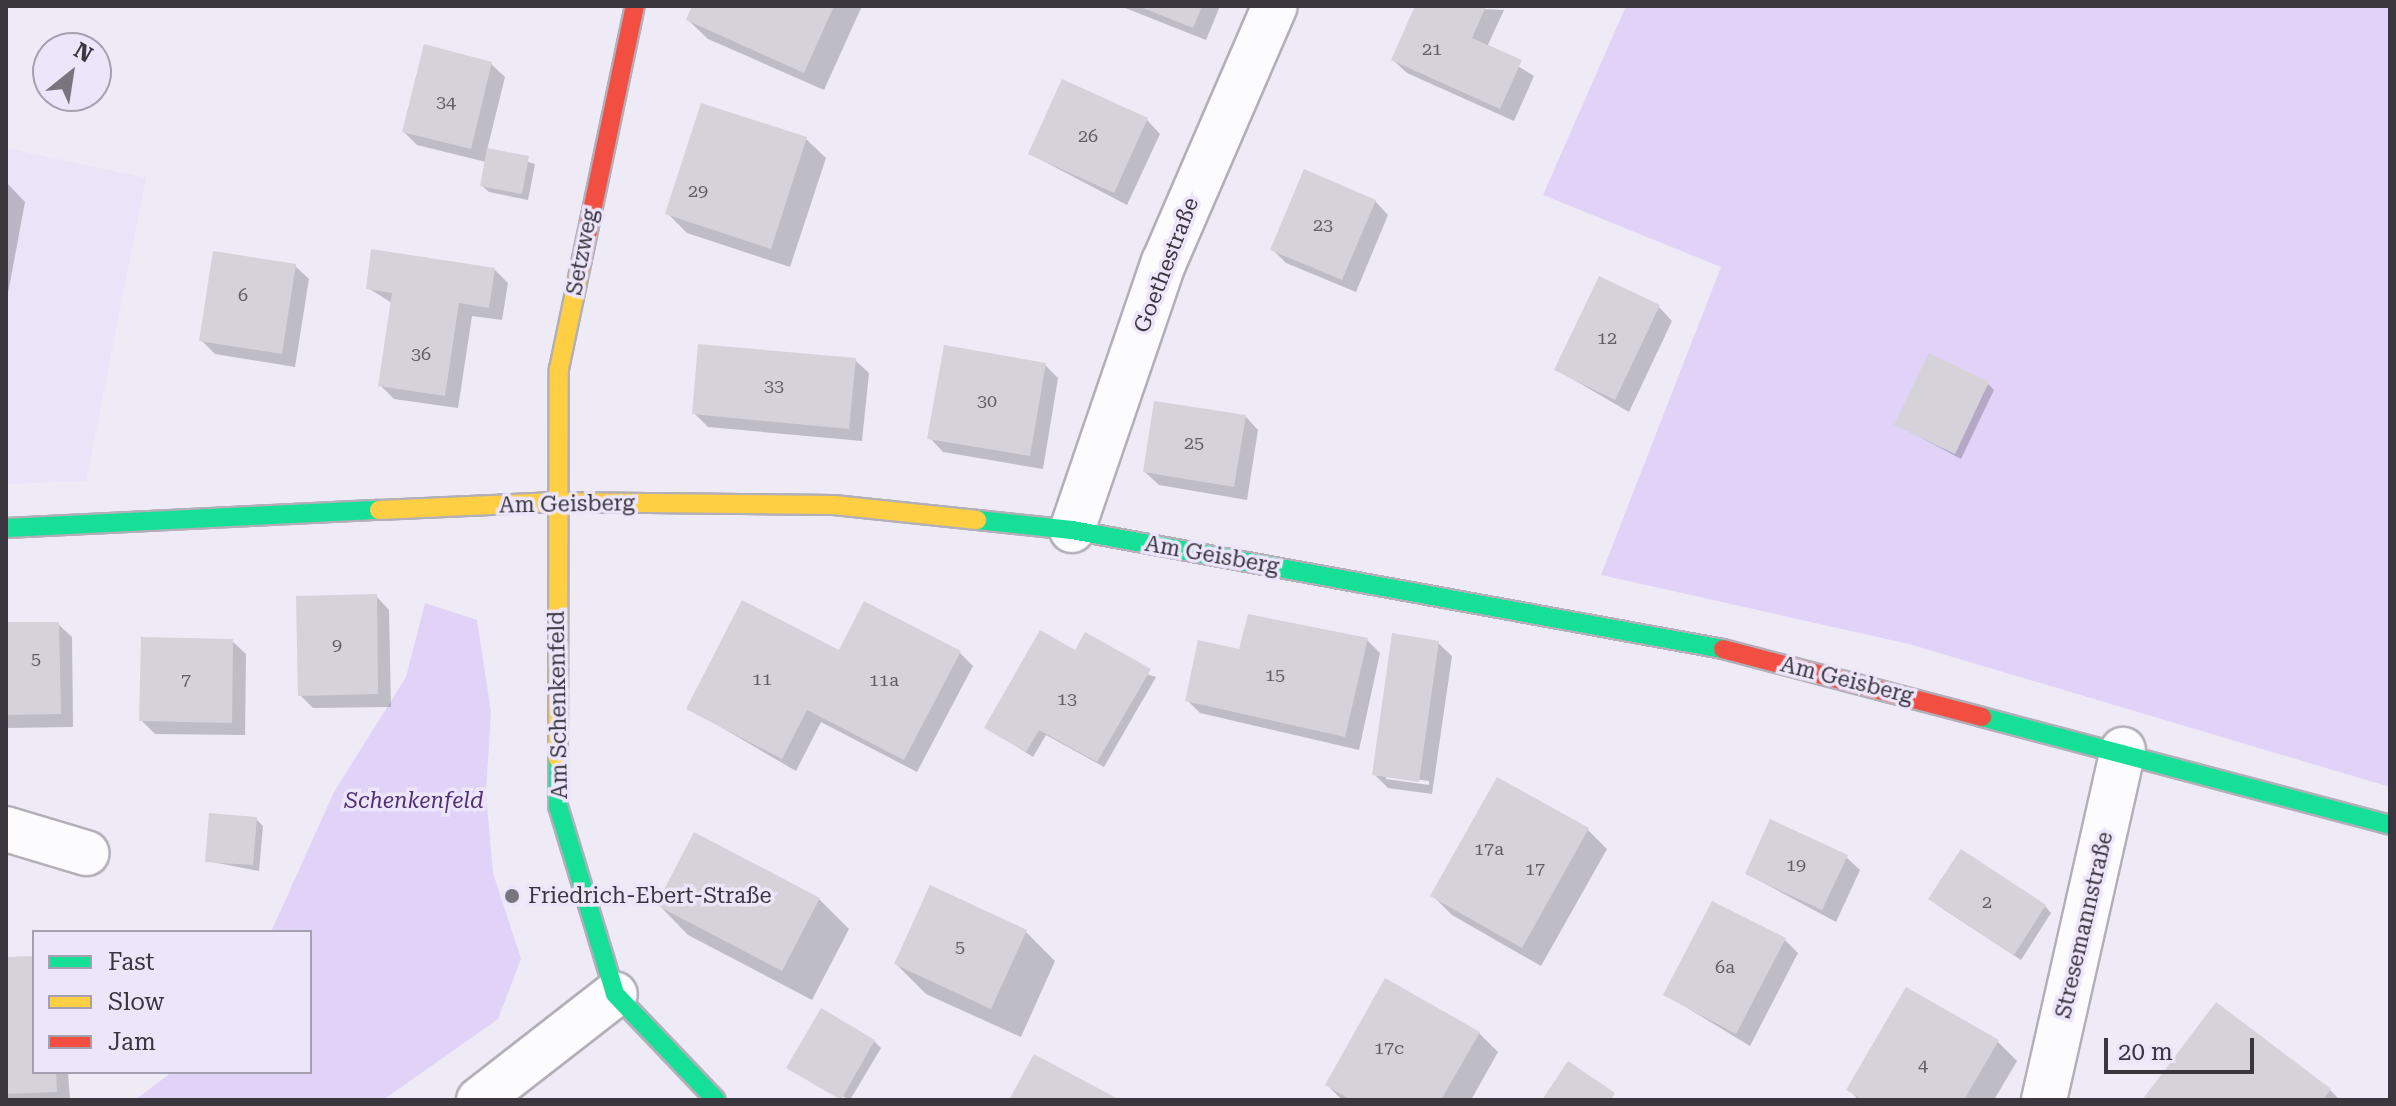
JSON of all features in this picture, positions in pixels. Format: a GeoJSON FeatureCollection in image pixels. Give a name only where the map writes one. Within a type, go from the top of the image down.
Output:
{"type":"FeatureCollection","features":[{"type":"Feature","properties":{"kind":"street","name":"Setzweg"},"geometry":{"type":"LineString","coordinates":[[555,502],[559,369],[635,6]]}},
{"type":"Feature","properties":{"kind":"street","name":"Goethestraße"},"geometry":{"type":"LineString","coordinates":[[1072,530],[1164,262],[1275,6]]}},
{"type":"Feature","properties":{"kind":"street","name":"Am Geisberg"},"geometry":{"type":"LineString","coordinates":[[6,528],[555,502],[834,505],[1072,530],[1593,620],[2123,750],[2390,825]]}},
{"type":"Feature","properties":{"kind":"street","name":"Am Schenkenfeld"},"geometry":{"type":"LineString","coordinates":[[555,502],[558,806],[615,994],[716,1100]]}},
{"type":"Feature","properties":{"kind":"street","name":"Stresemannstraße"},"geometry":{"type":"LineString","coordinates":[[2044,1100],[2123,750]]}},
{"type":"Feature","properties":{"kind":"street"},"geometry":{"type":"LineString","coordinates":[[6,829],[86,853]]}},
{"type":"Feature","properties":{"kind":"street"},"geometry":{"type":"LineString","coordinates":[[479,1100],[615,994]]}},
{"type":"Feature","properties":{"kind":"shaded area"},"geometry":{"type":"Polygon","coordinates":[[[6,148],[146,178],[86,481],[6,484],[6,148]]]}},
{"type":"Feature","properties":{"kind":"green space"},"geometry":{"type":"Polygon","coordinates":[[[1626,6],[2390,6],[2390,787],[1909,644],[1601,575],[1721,267],[1543,195],[1626,6]]]}},
{"type":"Feature","properties":{"kind":"green space","name":"Schenkenfeld"},"geometry":{"type":"Polygon","coordinates":[[[425,603],[477,620],[491,712],[486,793],[493,873],[521,959],[498,1019],[383,1100],[135,1100],[169,1074],[312,1074],[312,930],[272,930],[334,792],[406,677],[425,603]]]}},
{"type":"Feature","properties":{"kind":"building"},"geometry":{"type":"Polygon","coordinates":[[[692,6],[834,6],[804,73],[686,20],[692,6]]]}},
{"type":"Feature","properties":{"kind":"building"},"geometry":{"type":"Polygon","coordinates":[[[1138,6],[1202,6],[1193,28],[1138,6]]]}},
{"type":"Feature","properties":{"kind":"building"},"geometry":{"type":"Polygon","coordinates":[[[1415,6],[1486,6],[1472,38],[1522,60],[1500,109],[1391,60],[1415,6]]]}},
{"type":"Feature","properties":{"kind":"building"},"geometry":{"type":"Polygon","coordinates":[[[424,44],[492,62],[471,149],[402,132],[424,44]]]}},
{"type":"Feature","properties":{"kind":"building"},"geometry":{"type":"Polygon","coordinates":[[[1062,79],[1148,118],[1114,193],[1028,154],[1062,79]]]}},
{"type":"Feature","properties":{"kind":"building"},"geometry":{"type":"Polygon","coordinates":[[[701,103],[807,137],[771,249],[665,214],[701,103]]]}},
{"type":"Feature","properties":{"kind":"building"},"geometry":{"type":"Polygon","coordinates":[[[487,148],[529,156],[522,194],[480,186],[487,148]]]}},
{"type":"Feature","properties":{"kind":"building"},"geometry":{"type":"Polygon","coordinates":[[[1304,169],[1376,200],[1342,280],[1270,250],[1304,169]]]}},
{"type":"Feature","properties":{"kind":"building"},"geometry":{"type":"Polygon","coordinates":[[[371,249],[495,268],[489,308],[459,303],[445,396],[378,386],[392,293],[366,289],[371,249]]]}},
{"type":"Feature","properties":{"kind":"building"},"geometry":{"type":"Polygon","coordinates":[[[213,251],[296,264],[282,354],[199,341],[213,251]]]}},
{"type":"Feature","properties":{"kind":"building"},"geometry":{"type":"Polygon","coordinates":[[[1599,276],[1660,305],[1615,400],[1554,370],[1599,276]]]}},
{"type":"Feature","properties":{"kind":"building"},"geometry":{"type":"Polygon","coordinates":[[[698,344],[856,358],[849,429],[692,414],[698,344]]]}},
{"type":"Feature","properties":{"kind":"building"},"geometry":{"type":"Polygon","coordinates":[[[944,345],[1046,363],[1030,456],[927,439],[944,345]]]}},
{"type":"Feature","properties":{"kind":"building"},"geometry":{"type":"Polygon","coordinates":[[[1929,353],[1989,382],[1955,454],[1894,425],[1929,353]]]}},
{"type":"Feature","properties":{"kind":"building"},"geometry":{"type":"Polygon","coordinates":[[[1154,401],[1246,415],[1234,487],[1143,472],[1154,401]]]}},
{"type":"Feature","properties":{"kind":"building"},"geometry":{"type":"Polygon","coordinates":[[[377,594],[378,694],[298,696],[296,596],[377,594]]]}},
{"type":"Feature","properties":{"kind":"building"},"geometry":{"type":"Polygon","coordinates":[[[742,600],[839,650],[864,601],[961,651],[904,760],[807,710],[782,759],[686,709],[742,600]]]}},
{"type":"Feature","properties":{"kind":"building"},"geometry":{"type":"Polygon","coordinates":[[[1248,614],[1368,638],[1345,737],[1185,701],[1198,640],[1239,649],[1248,614]]]}},
{"type":"Feature","properties":{"kind":"building"},"geometry":{"type":"Polygon","coordinates":[[[6,622],[59,622],[61,714],[6,715],[6,622]]]}},
{"type":"Feature","properties":{"kind":"building"},"geometry":{"type":"Polygon","coordinates":[[[1040,630],[1075,650],[1085,632],[1151,669],[1097,762],[1039,730],[1026,752],[984,728],[1040,630]]]}},
{"type":"Feature","properties":{"kind":"building"},"geometry":{"type":"Polygon","coordinates":[[[1392,633],[1439,641],[1419,782],[1372,775],[1392,633]]]}},
{"type":"Feature","properties":{"kind":"building"},"geometry":{"type":"Polygon","coordinates":[[[141,637],[233,639],[232,723],[139,721],[141,637]]]}},
{"type":"Feature","properties":{"kind":"building"},"geometry":{"type":"Polygon","coordinates":[[[1497,777],[1589,828],[1522,948],[1430,896],[1497,777]]]}},
{"type":"Feature","properties":{"kind":"building"},"geometry":{"type":"Polygon","coordinates":[[[209,813],[257,817],[253,865],[205,862],[209,813]]]}},
{"type":"Feature","properties":{"kind":"building"},"geometry":{"type":"Polygon","coordinates":[[[1770,819],[1848,855],[1822,910],[1745,874],[1770,819]]]}},
{"type":"Feature","properties":{"kind":"building"},"geometry":{"type":"Polygon","coordinates":[[[694,832],[820,898],[782,971],[656,905],[694,832]]]}},
{"type":"Feature","properties":{"kind":"building"},"geometry":{"type":"Polygon","coordinates":[[[1961,849],[2046,905],[2014,955],[1928,899],[1961,849]]]}},
{"type":"Feature","properties":{"kind":"building"},"geometry":{"type":"Polygon","coordinates":[[[930,885],[1027,930],[991,1009],[894,964],[930,885]]]}},
{"type":"Feature","properties":{"kind":"building"},"geometry":{"type":"Polygon","coordinates":[[[1712,901],[1786,938],[1736,1034],[1663,995],[1712,901]]]}},
{"type":"Feature","properties":{"kind":"building"},"geometry":{"type":"Polygon","coordinates":[[[32,956],[32,1074],[56,1074],[57,1092],[6,1094],[6,957],[32,956]]]}},
{"type":"Feature","properties":{"kind":"building"},"geometry":{"type":"Polygon","coordinates":[[[1385,978],[1480,1032],[1441,1100],[1351,1100],[1325,1085],[1385,978]]]}},
{"type":"Feature","properties":{"kind":"building"},"geometry":{"type":"Polygon","coordinates":[[[1906,987],[1999,1040],[1964,1100],[1863,1100],[1846,1090],[1906,987]]]}},
{"type":"Feature","properties":{"kind":"building"},"geometry":{"type":"Polygon","coordinates":[[[2216,1002],[2331,1089],[2323,1100],[2142,1100],[2216,1002]]]}},
{"type":"Feature","properties":{"kind":"building"},"geometry":{"type":"Polygon","coordinates":[[[821,1008],[875,1040],[841,1100],[786,1068],[821,1008]]]}},
{"type":"Feature","properties":{"kind":"building"},"geometry":{"type":"Polygon","coordinates":[[[1034,1054],[1120,1100],[1009,1100],[1034,1054]]]}},
{"type":"Feature","properties":{"kind":"building"},"geometry":{"type":"Polygon","coordinates":[[[1568,1061],[1615,1093],[1611,1100],[1542,1100],[1568,1061]]]}},
{"type":"Feature","properties":{"kind":"traffic: fast"},"geometry":{"type":"LineString","coordinates":[[6,528],[379,510]]}},
{"type":"Feature","properties":{"kind":"traffic: fast"},"geometry":{"type":"LineString","coordinates":[[977,520],[1072,530],[1723,649]]}},
{"type":"Feature","properties":{"kind":"traffic: fast"},"geometry":{"type":"LineString","coordinates":[[1982,717],[2390,825]]}},
{"type":"Feature","properties":{"kind":"traffic: fast"},"geometry":{"type":"LineString","coordinates":[[558,759],[558,806],[615,994],[716,1100]]}},
{"type":"Feature","properties":{"kind":"traffic: slow"},"geometry":{"type":"LineString","coordinates":[[558,759],[559,369],[582,259]]}},
{"type":"Feature","properties":{"kind":"traffic: slow"},"geometry":{"type":"LineString","coordinates":[[379,510],[555,502],[834,505],[977,520]]}},
{"type":"Feature","properties":{"kind":"traffic: jam"},"geometry":{"type":"LineString","coordinates":[[582,259],[635,6]]}},
{"type":"Feature","properties":{"kind":"traffic: jam"},"geometry":{"type":"LineString","coordinates":[[1723,649],[1982,717]]}},
{"type":"Feature","properties":{"kind":"place","name":"Friedrich-Ebert-Straße"},"geometry":{"type":"Point","coordinates":[512,896]}}]}
